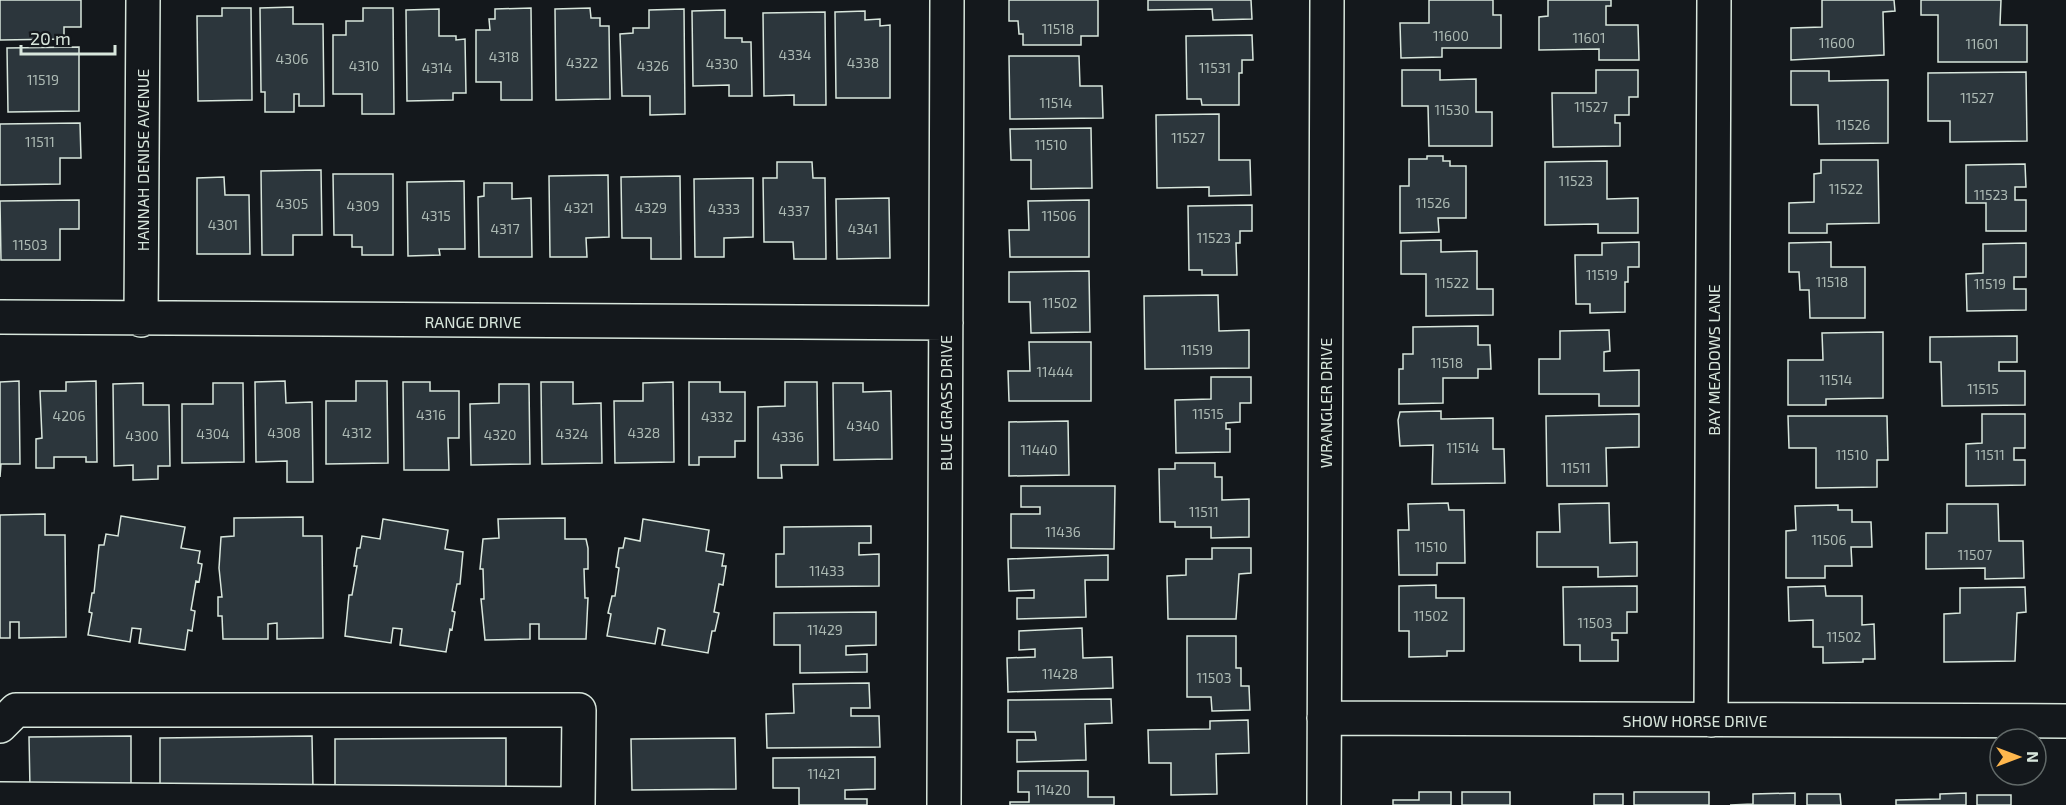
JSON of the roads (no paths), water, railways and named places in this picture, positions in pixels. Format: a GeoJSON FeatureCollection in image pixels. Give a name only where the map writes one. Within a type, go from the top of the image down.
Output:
{"type":"FeatureCollection","features":[{"type":"Feature","properties":{"kind":"street","name":"HANNAH DENISE AVENUE"},"geometry":{"type":"LineString","coordinates":[[141,320],[143,0]]}},
{"type":"Feature","properties":{"kind":"street","name":"BLUE GRASS DRIVE"},"geometry":{"type":"LineString","coordinates":[[944,805],[947,0]]}},
{"type":"Feature","properties":{"kind":"street","name":"WRANGLER DRIVE"},"geometry":{"type":"LineString","coordinates":[[1324,805],[1327,0]]}},
{"type":"Feature","properties":{"kind":"street","name":"BAY MEADOWS LANE"},"geometry":{"type":"LineString","coordinates":[[1712,720],[1714,0]]}},
{"type":"Feature","properties":{"kind":"street","name":"RANGE DRIVE"},"geometry":{"type":"LineString","coordinates":[[0,317],[141,320],[946,323]]}},
{"type":"Feature","properties":{"kind":"street"},"geometry":{"type":"LineString","coordinates":[[0,726],[16,710],[579,710],[578,804],[0,799]]}},
{"type":"Feature","properties":{"kind":"street","name":"SHOW HORSE DRIVE"},"geometry":{"type":"LineString","coordinates":[[1324,718],[2066,721]]}}]}
